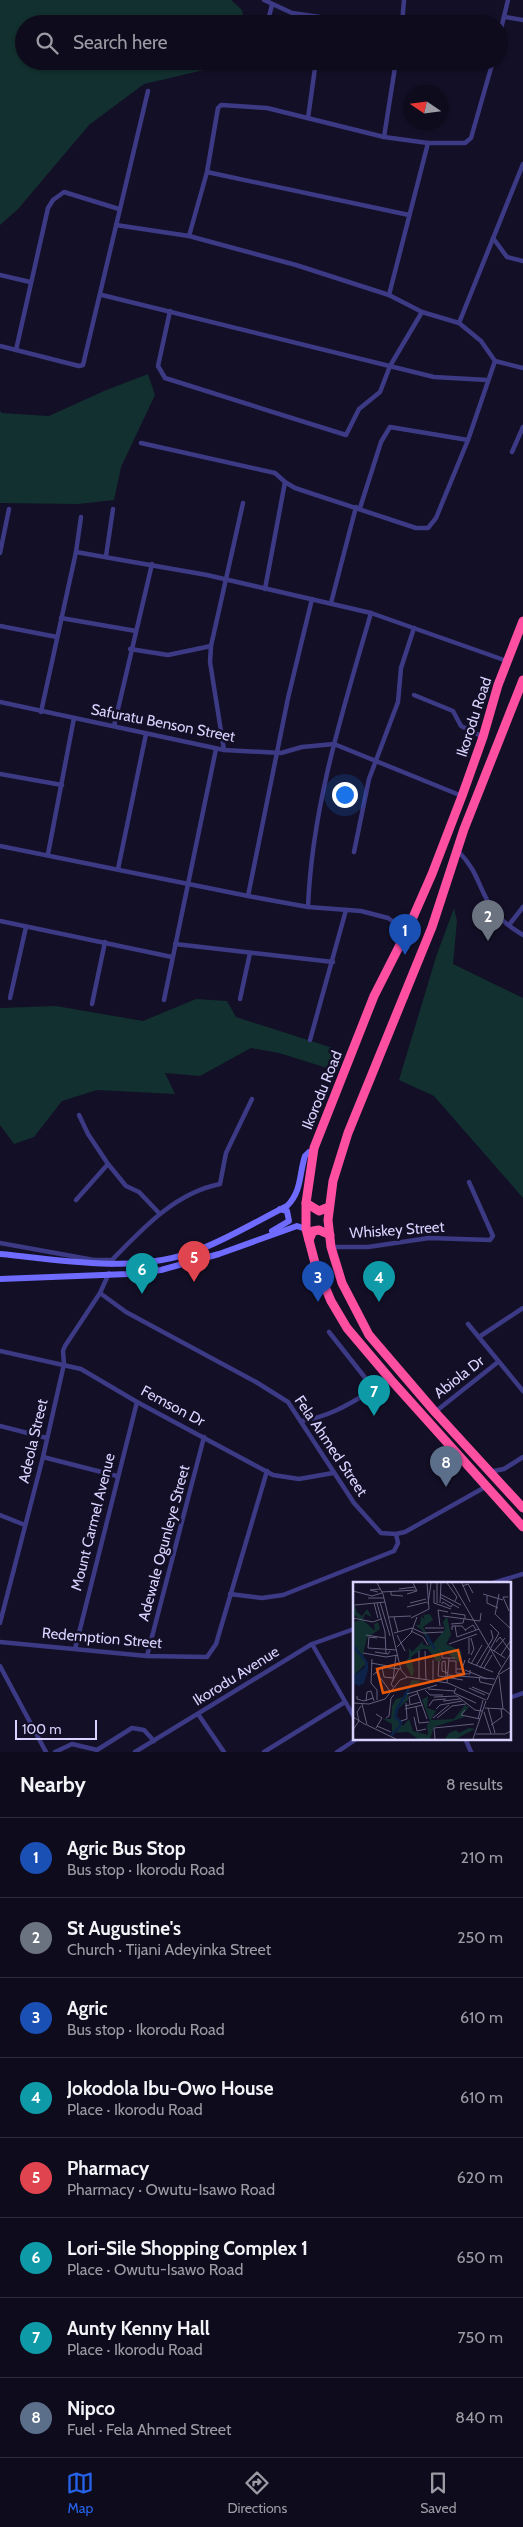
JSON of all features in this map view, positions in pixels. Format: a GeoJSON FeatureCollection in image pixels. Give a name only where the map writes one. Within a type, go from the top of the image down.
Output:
{"type":"FeatureCollection","features":[{"type":"Feature","properties":{"kind":"highway","name":"Ikorodu Road"},"geometry":{"type":"LineString","coordinates":[[523,621],[498,685],[483,737],[462,796],[407,931],[374,996],[313,1152],[306,1203],[306,1229],[309,1240],[321,1278],[339,1316],[356,1340],[523,1527]]}},
{"type":"Feature","properties":{"kind":"highway","name":"Ikorodu Road"},"geometry":{"type":"LineString","coordinates":[[523,680],[457,850],[432,927],[366,1087],[339,1159],[329,1207],[331,1247],[342,1283],[360,1321],[369,1335],[435,1412],[523,1508]]}},
{"type":"Feature","properties":{"kind":"highway"},"geometry":{"type":"LineString","coordinates":[[306,1203],[319,1210],[329,1207]]}},
{"type":"Feature","properties":{"kind":"highway"},"geometry":{"type":"LineString","coordinates":[[309,1240],[314,1231],[319,1230],[330,1235]]}},
{"type":"Feature","properties":{"kind":"street"},"geometry":{"type":"LineString","coordinates":[[264,0],[292,13],[306,15]]}},
{"type":"Feature","properties":{"kind":"street"},"geometry":{"type":"LineString","coordinates":[[403,15],[404,0]]}},
{"type":"Feature","properties":{"kind":"street"},"geometry":{"type":"LineString","coordinates":[[505,15],[508,0]]}},
{"type":"Feature","properties":{"kind":"street"},"geometry":{"type":"LineString","coordinates":[[269,15],[272,4]]}},
{"type":"Feature","properties":{"kind":"street"},"geometry":{"type":"LineString","coordinates":[[508,18],[523,20]]}},
{"type":"Feature","properties":{"kind":"street"},"geometry":{"type":"LineString","coordinates":[[308,118],[315,70]]}},
{"type":"Feature","properties":{"kind":"street"},"geometry":{"type":"LineString","coordinates":[[384,137],[395,70]]}},
{"type":"Feature","properties":{"kind":"street"},"geometry":{"type":"LineString","coordinates":[[189,236],[206,172],[218,108],[221,105],[268,108],[384,137],[428,143],[468,142],[490,70]]}},
{"type":"Feature","properties":{"kind":"street"},"geometry":{"type":"LineString","coordinates":[[0,346],[79,366],[84,365],[102,295],[119,208],[131,158],[140,132],[148,92]]}},
{"type":"Feature","properties":{"kind":"street"},"geometry":{"type":"LineString","coordinates":[[389,295],[428,143]]}},
{"type":"Feature","properties":{"kind":"street"},"geometry":{"type":"LineString","coordinates":[[459,323],[523,164]]}},
{"type":"Feature","properties":{"kind":"street"},"geometry":{"type":"LineString","coordinates":[[206,172],[409,214]]}},
{"type":"Feature","properties":{"kind":"street"},"geometry":{"type":"LineString","coordinates":[[16,350],[48,208],[58,194],[64,192],[119,208]]}},
{"type":"Feature","properties":{"kind":"street"},"geometry":{"type":"LineString","coordinates":[[116,225],[189,236],[296,265],[389,295],[422,312],[459,323],[481,341],[494,361],[523,368]]}},
{"type":"Feature","properties":{"kind":"street"},"geometry":{"type":"LineString","coordinates":[[493,238],[507,257],[523,261]]}},
{"type":"Feature","properties":{"kind":"street"},"geometry":{"type":"LineString","coordinates":[[0,275],[30,282]]}},
{"type":"Feature","properties":{"kind":"street"},"geometry":{"type":"LineString","coordinates":[[102,295],[434,376],[487,380]]}},
{"type":"Feature","properties":{"kind":"street"},"geometry":{"type":"LineString","coordinates":[[170,311],[158,366],[165,378],[340,435],[346,435],[350,432],[358,409],[380,392],[390,366],[422,312]]}},
{"type":"Feature","properties":{"kind":"street"},"geometry":{"type":"LineString","coordinates":[[141,443],[275,473],[285,482],[416,528],[428,528],[436,518],[468,440],[494,361]]}},
{"type":"Feature","properties":{"kind":"street"},"geometry":{"type":"LineString","coordinates":[[331,603],[358,508],[381,442],[390,427],[468,440]]}},
{"type":"Feature","properties":{"kind":"street"},"geometry":{"type":"LineString","coordinates":[[512,452],[523,427]]}},
{"type":"Feature","properties":{"kind":"street"},"geometry":{"type":"LineString","coordinates":[[265,589],[285,482]]}},
{"type":"Feature","properties":{"kind":"street"},"geometry":{"type":"LineString","coordinates":[[224,750],[210,662],[211,646],[243,503]]}},
{"type":"Feature","properties":{"kind":"street"},"geometry":{"type":"LineString","coordinates":[[106,556],[113,509]]}},
{"type":"Feature","properties":{"kind":"street"},"geometry":{"type":"LineString","coordinates":[[0,553],[9,510]]}},
{"type":"Feature","properties":{"kind":"street"},"geometry":{"type":"LineString","coordinates":[[41,712],[76,552],[81,517]]}},
{"type":"Feature","properties":{"kind":"street"},"geometry":{"type":"LineString","coordinates":[[76,552],[152,564],[226,579],[371,613],[508,662]]}},
{"type":"Feature","properties":{"kind":"street"},"geometry":{"type":"LineString","coordinates":[[114,726],[130,650],[152,564]]}},
{"type":"Feature","properties":{"kind":"street"},"geometry":{"type":"LineString","coordinates":[[248,896],[277,753],[312,599]]}},
{"type":"Feature","properties":{"kind":"street"},"geometry":{"type":"LineString","coordinates":[[308,907],[311,857],[334,744],[371,613]]}},
{"type":"Feature","properties":{"kind":"street"},"geometry":{"type":"LineString","coordinates":[[61,618],[136,631]]}},
{"type":"Feature","properties":{"kind":"street"},"geometry":{"type":"LineString","coordinates":[[0,626],[57,637]]}},
{"type":"Feature","properties":{"kind":"street"},"geometry":{"type":"LineString","coordinates":[[354,852],[375,760],[398,702],[401,668],[414,628]]}},
{"type":"Feature","properties":{"kind":"street"},"geometry":{"type":"LineString","coordinates":[[130,650],[168,656],[211,646]]}},
{"type":"Feature","properties":{"kind":"street"},"geometry":{"type":"LineString","coordinates":[[414,695],[453,711],[461,726],[483,737]]}},
{"type":"Feature","properties":{"kind":"street"},"geometry":{"type":"LineString","coordinates":[[0,710],[1,702]]}},
{"type":"Feature","properties":{"kind":"street","name":"Safuratu Benson Street"},"geometry":{"type":"LineString","coordinates":[[1,702],[216,749],[277,753],[334,744]]}},
{"type":"Feature","properties":{"kind":"street"},"geometry":{"type":"LineString","coordinates":[[48,854],[74,718]]}},
{"type":"Feature","properties":{"kind":"street"},"geometry":{"type":"LineString","coordinates":[[118,869],[146,734]]}},
{"type":"Feature","properties":{"kind":"street"},"geometry":{"type":"LineString","coordinates":[[334,744],[462,796]]}},
{"type":"Feature","properties":{"kind":"street"},"geometry":{"type":"LineString","coordinates":[[164,1000],[216,749]]}},
{"type":"Feature","properties":{"kind":"street"},"geometry":{"type":"LineString","coordinates":[[0,774],[62,785]]}},
{"type":"Feature","properties":{"kind":"street"},"geometry":{"type":"LineString","coordinates":[[0,846],[48,854],[248,896],[308,907],[346,910],[388,918],[407,931]]}},
{"type":"Feature","properties":{"kind":"street"},"geometry":{"type":"LineString","coordinates":[[457,850],[474,870],[493,909],[509,925],[523,935]]}},
{"type":"Feature","properties":{"kind":"street"},"geometry":{"type":"LineString","coordinates":[[509,925],[523,907]]}},
{"type":"Feature","properties":{"kind":"street"},"geometry":{"type":"LineString","coordinates":[[310,1040],[346,910]]}},
{"type":"Feature","properties":{"kind":"street"},"geometry":{"type":"LineString","coordinates":[[0,921],[172,957]]}},
{"type":"Feature","properties":{"kind":"street"},"geometry":{"type":"LineString","coordinates":[[10,998],[26,927]]}},
{"type":"Feature","properties":{"kind":"street"},"geometry":{"type":"LineString","coordinates":[[92,1004],[106,942]]}},
{"type":"Feature","properties":{"kind":"street"},"geometry":{"type":"LineString","coordinates":[[175,944],[332,962]]}},
{"type":"Feature","properties":{"kind":"street"},"geometry":{"type":"LineString","coordinates":[[240,999],[250,953]]}},
{"type":"Feature","properties":{"kind":"street"},"geometry":{"type":"LineString","coordinates":[[112,1262],[159,1213],[189,1195],[220,1184],[226,1154],[252,1099]]}},
{"type":"Feature","properties":{"kind":"street"},"geometry":{"type":"LineString","coordinates":[[79,1115],[88,1134],[108,1164],[126,1186],[139,1192],[159,1213]]}},
{"type":"Feature","properties":{"kind":"street"},"geometry":{"type":"LineString","coordinates":[[0,1253],[112,1262],[166,1260],[200,1249],[280,1209],[295,1198],[305,1156],[309,1152],[313,1152]]}},
{"type":"Feature","properties":{"kind":"street"},"geometry":{"type":"LineString","coordinates":[[76,1200],[108,1164]]}},
{"type":"Feature","properties":{"kind":"street","name":"Whiskey Street"},"geometry":{"type":"LineString","coordinates":[[331,1247],[360,1247],[429,1238],[490,1240],[493,1236],[469,1182]]}},
{"type":"Feature","properties":{"kind":"street"},"geometry":{"type":"LineString","coordinates":[[244,1245],[288,1223],[287,1212],[280,1209]]}},
{"type":"Feature","properties":{"kind":"street"},"geometry":{"type":"LineString","coordinates":[[1,1278],[138,1273],[161,1270],[244,1245],[298,1226],[306,1229]]}},
{"type":"Feature","properties":{"kind":"street"},"geometry":{"type":"LineString","coordinates":[[0,1243],[112,1262]]}},
{"type":"Feature","properties":{"kind":"street"},"geometry":{"type":"LineString","coordinates":[[0,1253],[12,1252],[18,1246]]}},
{"type":"Feature","properties":{"kind":"street","name":"Adeola Street"},"geometry":{"type":"LineString","coordinates":[[0,1623],[43,1457],[64,1364],[62,1351],[100,1293],[108,1274]]}},
{"type":"Feature","properties":{"kind":"street","name":"Fela Ahmed Street"},"geometry":{"type":"LineString","coordinates":[[100,1293],[126,1312],[277,1393],[295,1409],[333,1473],[376,1530],[381,1533],[396,1534]]}},
{"type":"Feature","properties":{"kind":"street"},"geometry":{"type":"LineString","coordinates":[[479,1337],[523,1308]]}},
{"type":"Feature","properties":{"kind":"street"},"geometry":{"type":"LineString","coordinates":[[468,1324],[523,1391]]}},
{"type":"Feature","properties":{"kind":"street"},"geometry":{"type":"LineString","coordinates":[[329,1332],[374,1389]]}},
{"type":"Feature","properties":{"kind":"street","name":"Femson Dr"},"geometry":{"type":"LineString","coordinates":[[0,1351],[26,1359],[64,1364],[81,1369],[137,1402],[280,1477],[299,1479],[333,1473]]}},
{"type":"Feature","properties":{"kind":"street","name":"Abiola Dr"},"geometry":{"type":"LineString","coordinates":[[435,1412],[498,1362]]}},
{"type":"Feature","properties":{"kind":"street"},"geometry":{"type":"LineString","coordinates":[[302,1421],[331,1414],[351,1405],[391,1380]]}},
{"type":"Feature","properties":{"kind":"street","name":"Mount Carmel Avenue"},"geometry":{"type":"LineString","coordinates":[[75,1649],[137,1402]]}},
{"type":"Feature","properties":{"kind":"street"},"geometry":{"type":"LineString","coordinates":[[0,1426],[47,1438]]}},
{"type":"Feature","properties":{"kind":"street","name":"Adewale Ogunleye Street"},"geometry":{"type":"LineString","coordinates":[[147,1656],[204,1437]]}},
{"type":"Feature","properties":{"kind":"street"},"geometry":{"type":"LineString","coordinates":[[43,1457],[117,1476]]}},
{"type":"Feature","properties":{"kind":"street"},"geometry":{"type":"LineString","coordinates":[[490,1472],[504,1470],[523,1457]]}},
{"type":"Feature","properties":{"kind":"street"},"geometry":{"type":"LineString","coordinates":[[267,1471],[230,1594],[262,1598],[283,1595],[394,1551],[398,1543],[396,1534],[417,1526],[486,1486]]}},
{"type":"Feature","properties":{"kind":"street"},"geometry":{"type":"LineString","coordinates":[[1,1517],[25,1525]]}},
{"type":"Feature","properties":{"kind":"street"},"geometry":{"type":"LineString","coordinates":[[496,1582],[523,1574]]}},
{"type":"Feature","properties":{"kind":"street","name":"Redemption Street"},"geometry":{"type":"LineString","coordinates":[[0,1642],[147,1656],[207,1657],[216,1644],[230,1594]]}},
{"type":"Feature","properties":{"kind":"street","name":"Ikorodu Avenue"},"geometry":{"type":"LineString","coordinates":[[135,1752],[312,1644],[353,1629]]}},
{"type":"Feature","properties":{"kind":"street"},"geometry":{"type":"LineString","coordinates":[[312,1644],[353,1715]]}},
{"type":"Feature","properties":{"kind":"street"},"geometry":{"type":"LineString","coordinates":[[0,1666],[46,1752]]}},
{"type":"Feature","properties":{"kind":"street"},"geometry":{"type":"LineString","coordinates":[[510,1698],[523,1693]]}},
{"type":"Feature","properties":{"kind":"street"},"geometry":{"type":"LineString","coordinates":[[264,1752],[345,1702]]}},
{"type":"Feature","properties":{"kind":"street"},"geometry":{"type":"LineString","coordinates":[[198,1714],[224,1752]]}},
{"type":"Feature","properties":{"kind":"street"},"geometry":{"type":"LineString","coordinates":[[56,1752],[72,1744],[97,1750],[132,1728],[144,1730],[154,1741]]}},
{"type":"Feature","properties":{"kind":"street"},"geometry":{"type":"LineString","coordinates":[[337,1752],[355,1740]]}},
{"type":"Feature","properties":{"kind":"street"},"geometry":{"type":"LineString","coordinates":[[466,1740],[472,1752]]}},
{"type":"Feature","properties":{"kind":"street"},"geometry":{"type":"LineString","coordinates":[[348,1745],[352,1752]]}},
{"type":"Feature","properties":{"kind":"green space"},"geometry":{"type":"Polygon","coordinates":[[[0,0],[231,0],[242,10],[243,15],[15,15],[15,70],[204,70],[144,84],[89,125],[18,209],[0,225],[0,0]]]}},
{"type":"Feature","properties":{"kind":"green space"},"geometry":{"type":"Polygon","coordinates":[[[148,374],[155,395],[121,467],[114,500],[78,504],[0,503],[0,411],[2,413],[49,416],[104,391],[148,374]]]}},
{"type":"Feature","properties":{"kind":"green space"},"geometry":{"type":"Polygon","coordinates":[[[454,908],[457,921],[453,964],[523,998],[523,1198],[434,1096],[399,1080],[436,957],[454,908]]]}},
{"type":"Feature","properties":{"kind":"green space"},"geometry":{"type":"Polygon","coordinates":[[[196,999],[227,1001],[236,1017],[336,1049],[327,1068],[279,1053],[251,1048],[200,1076],[165,1073],[175,1094],[97,1090],[62,1101],[34,1137],[14,1144],[0,1125],[0,1008],[56,1006],[143,1021],[196,999]]]}},
{"type":"Feature","properties":{"kind":"place","name":"St Augustine's"},"geometry":{"type":"Point","coordinates":[488,941]}},
{"type":"Feature","properties":{"kind":"place","name":"Agric Bus Stop"},"geometry":{"type":"Point","coordinates":[405,955]}},
{"type":"Feature","properties":{"kind":"place","name":"Pharmacy"},"geometry":{"type":"Point","coordinates":[194,1282]}},
{"type":"Feature","properties":{"kind":"place","name":"Lori-Sile Shopping Complex 1"},"geometry":{"type":"Point","coordinates":[142,1294]}},
{"type":"Feature","properties":{"kind":"place","name":"Agric"},"geometry":{"type":"Point","coordinates":[318,1302]}},
{"type":"Feature","properties":{"kind":"place","name":"Jokodola Ibu-Owo House"},"geometry":{"type":"Point","coordinates":[379,1302]}},
{"type":"Feature","properties":{"kind":"place","name":"Aunty Kenny Hall"},"geometry":{"type":"Point","coordinates":[374,1416]}},
{"type":"Feature","properties":{"kind":"place","name":"Nipco"},"geometry":{"type":"Point","coordinates":[446,1487]}}]}
